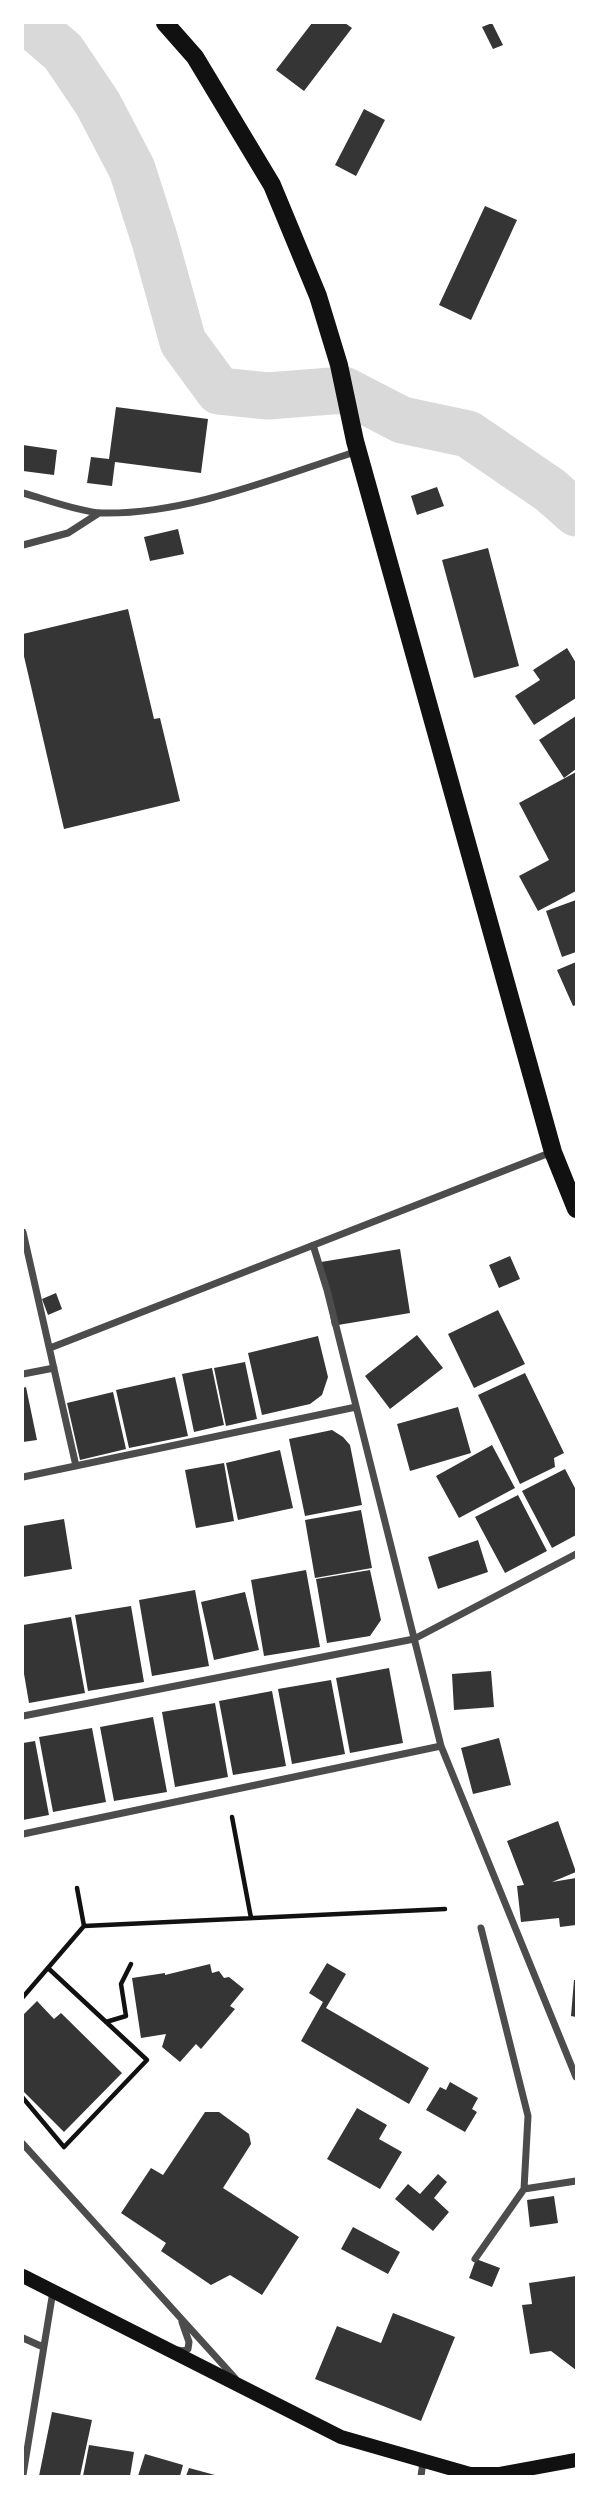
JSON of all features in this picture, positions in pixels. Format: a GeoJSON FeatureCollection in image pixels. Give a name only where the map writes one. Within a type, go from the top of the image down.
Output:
{"type":"FeatureCollection","features":[{"type":"Feature","properties":{"kind":"main road"},"geometry":{"type":"LineString","coordinates":[[165,23],[195,57],[272,185],[318,296],[339,365],[357,446],[553,1152],[576,1209]]}},
{"type":"Feature","properties":{"kind":"main road"},"geometry":{"type":"LineString","coordinates":[[23,2276],[341,2437],[422,2469],[484,2475],[576,2460]]}},
{"type":"Feature","properties":{"kind":"street"},"geometry":{"type":"LineString","coordinates":[[23,493],[99,513],[161,509],[222,494],[357,446]]}},
{"type":"Feature","properties":{"kind":"street"},"geometry":{"type":"LineString","coordinates":[[23,545],[68,533],[99,513]]}},
{"type":"Feature","properties":{"kind":"street"},"geometry":{"type":"LineString","coordinates":[[50,1348],[553,1152]]}},
{"type":"Feature","properties":{"kind":"street"},"geometry":{"type":"LineString","coordinates":[[23,1232],[76,1466]]}},
{"type":"Feature","properties":{"kind":"street"},"geometry":{"type":"LineString","coordinates":[[313,1245],[327,1290],[441,1746],[576,2077]]}},
{"type":"Feature","properties":{"kind":"street"},"geometry":{"type":"LineString","coordinates":[[23,1374],[54,1368]]}},
{"type":"Feature","properties":{"kind":"street"},"geometry":{"type":"LineString","coordinates":[[23,1477],[356,1407]]}},
{"type":"Feature","properties":{"kind":"street"},"geometry":{"type":"LineString","coordinates":[[23,1716],[414,1639],[576,1554]]}},
{"type":"Feature","properties":{"kind":"street"},"geometry":{"type":"LineString","coordinates":[[23,1834],[441,1746]]}},
{"type":"Feature","properties":{"kind":"street"},"geometry":{"type":"LineString","coordinates":[[475,2259],[524,2189],[528,2116],[481,1928]]}},
{"type":"Feature","properties":{"kind":"street"},"geometry":{"type":"LineString","coordinates":[[567,2054],[576,2054]]}},
{"type":"Feature","properties":{"kind":"street"},"geometry":{"type":"LineString","coordinates":[[23,2144],[243,2387]]}},
{"type":"Feature","properties":{"kind":"street"},"geometry":{"type":"LineString","coordinates":[[524,2189],[576,2181]]}},
{"type":"Feature","properties":{"kind":"street"},"geometry":{"type":"LineString","coordinates":[[23,2475],[53,2291]]}},
{"type":"Feature","properties":{"kind":"street"},"geometry":{"type":"LineString","coordinates":[[170,2349],[188,2349],[189,2342],[180,2318]]}},
{"type":"Feature","properties":{"kind":"street"},"geometry":{"type":"LineString","coordinates":[[23,2338],[43,2347]]}},
{"type":"Feature","properties":{"kind":"path"},"geometry":{"type":"LineString","coordinates":[[232,1817],[251,1918]]}},
{"type":"Feature","properties":{"kind":"path"},"geometry":{"type":"LineString","coordinates":[[77,1888],[84,1926]]}},
{"type":"Feature","properties":{"kind":"path"},"geometry":{"type":"LineString","coordinates":[[23,1997],[84,1926],[445,1909]]}},
{"type":"Feature","properties":{"kind":"path"},"geometry":{"type":"LineString","coordinates":[[106,2022],[125,2016],[121,1984],[131,1964]]}},
{"type":"Feature","properties":{"kind":"path"},"geometry":{"type":"LineString","coordinates":[[23,2098],[64,2147],[147,2060],[48,1968]]}},
{"type":"Feature","properties":{"kind":"building"},"geometry":{"type":"Polygon","coordinates":[[[312,23],[345,23],[352,28],[304,91],[276,70],[312,23]]]}},
{"type":"Feature","properties":{"kind":"building"},"geometry":{"type":"Polygon","coordinates":[[[492,23],[503,45],[493,49],[482,27],[492,23]]]}},
{"type":"Feature","properties":{"kind":"building"},"geometry":{"type":"Polygon","coordinates":[[[364,109],[385,120],[356,176],[335,165],[364,109]]]}},
{"type":"Feature","properties":{"kind":"building"},"geometry":{"type":"Polygon","coordinates":[[[485,206],[517,220],[471,320],[439,305],[485,206]]]}},
{"type":"Feature","properties":{"kind":"building"},"geometry":{"type":"Polygon","coordinates":[[[116,407],[208,419],[201,473],[115,462],[112,486],[87,483],[91,457],[109,459],[116,407]]]}},
{"type":"Feature","properties":{"kind":"building"},"geometry":{"type":"Polygon","coordinates":[[[23,445],[57,450],[54,475],[23,471],[23,445]]]}},
{"type":"Feature","properties":{"kind":"building"},"geometry":{"type":"Polygon","coordinates":[[[437,487],[444,506],[417,515],[411,496],[437,487]]]}},
{"type":"Feature","properties":{"kind":"building"},"geometry":{"type":"Polygon","coordinates":[[[178,529],[184,554],[150,561],[144,537],[178,529]]]}},
{"type":"Feature","properties":{"kind":"building"},"geometry":{"type":"Polygon","coordinates":[[[488,548],[519,666],[474,678],[442,560],[488,548]]]}},
{"type":"Feature","properties":{"kind":"building"},"geometry":{"type":"Polygon","coordinates":[[[128,609],[154,719],[160,718],[180,801],[64,829],[23,652],[23,634],[128,609]]]}},
{"type":"Feature","properties":{"kind":"building"},"geometry":{"type":"Polygon","coordinates":[[[567,648],[576,663],[576,698],[534,725],[515,696],[540,680],[533,670],[567,648]]]}},
{"type":"Feature","properties":{"kind":"building"},"geometry":{"type":"Polygon","coordinates":[[[576,716],[576,769],[564,778],[539,740],[576,716]]]}},
{"type":"Feature","properties":{"kind":"building"},"geometry":{"type":"Polygon","coordinates":[[[576,772],[576,891],[538,911],[519,876],[549,860],[519,803],[576,772]]]}},
{"type":"Feature","properties":{"kind":"building"},"geometry":{"type":"Polygon","coordinates":[[[576,900],[576,952],[562,957],[546,911],[576,900]]]}},
{"type":"Feature","properties":{"kind":"building"},"geometry":{"type":"Polygon","coordinates":[[[576,962],[576,1005],[573,1006],[557,970],[576,962]]]}},
{"type":"Feature","properties":{"kind":"building"},"geometry":{"type":"Polygon","coordinates":[[[400,1249],[410,1313],[332,1326],[321,1262],[400,1249]]]}},
{"type":"Feature","properties":{"kind":"building"},"geometry":{"type":"Polygon","coordinates":[[[510,1256],[520,1279],[499,1288],[489,1265],[510,1256]]]}},
{"type":"Feature","properties":{"kind":"building"},"geometry":{"type":"Polygon","coordinates":[[[56,1293],[62,1309],[48,1315],[42,1299],[56,1293]]]}},
{"type":"Feature","properties":{"kind":"building"},"geometry":{"type":"Polygon","coordinates":[[[498,1310],[525,1364],[474,1388],[448,1334],[498,1310]]]}},
{"type":"Feature","properties":{"kind":"building"},"geometry":{"type":"Polygon","coordinates":[[[417,1335],[443,1368],[390,1409],[365,1376],[417,1335]]]}},
{"type":"Feature","properties":{"kind":"building"},"geometry":{"type":"Polygon","coordinates":[[[318,1336],[328,1377],[322,1395],[310,1404],[262,1415],[248,1353],[318,1336]]]}},
{"type":"Feature","properties":{"kind":"building"},"geometry":{"type":"Polygon","coordinates":[[[245,1362],[257,1419],[226,1426],[214,1368],[245,1362]]]}},
{"type":"Feature","properties":{"kind":"building"},"geometry":{"type":"Polygon","coordinates":[[[212,1368],[224,1425],[194,1432],[182,1374],[212,1368]]]}},
{"type":"Feature","properties":{"kind":"building"},"geometry":{"type":"Polygon","coordinates":[[[525,1373],[564,1453],[554,1458],[555,1467],[520,1484],[478,1395],[525,1373]]]}},
{"type":"Feature","properties":{"kind":"building"},"geometry":{"type":"Polygon","coordinates":[[[175,1377],[188,1436],[129,1448],[116,1390],[175,1377]]]}},
{"type":"Feature","properties":{"kind":"building"},"geometry":{"type":"Polygon","coordinates":[[[26,1387],[37,1440],[23,1442],[23,1388],[26,1387]]]}},
{"type":"Feature","properties":{"kind":"building"},"geometry":{"type":"Polygon","coordinates":[[[113,1392],[126,1449],[80,1460],[67,1403],[113,1392]]]}},
{"type":"Feature","properties":{"kind":"building"},"geometry":{"type":"Polygon","coordinates":[[[458,1407],[471,1453],[410,1471],[397,1424],[458,1407]]]}},
{"type":"Feature","properties":{"kind":"building"},"geometry":{"type":"Polygon","coordinates":[[[332,1430],[350,1445],[362,1505],[305,1516],[289,1439],[332,1430]]]}},
{"type":"Feature","properties":{"kind":"building"},"geometry":{"type":"Polygon","coordinates":[[[492,1445],[515,1488],[459,1518],[436,1476],[492,1445]]]}},
{"type":"Feature","properties":{"kind":"building"},"geometry":{"type":"Polygon","coordinates":[[[280,1450],[293,1508],[238,1520],[226,1463],[280,1450]]]}},
{"type":"Feature","properties":{"kind":"building"},"geometry":{"type":"Polygon","coordinates":[[[224,1463],[234,1521],[196,1528],[185,1470],[224,1463]]]}},
{"type":"Feature","properties":{"kind":"building"},"geometry":{"type":"Polygon","coordinates":[[[565,1469],[576,1490],[576,1535],[552,1548],[522,1491],[565,1469]]]}},
{"type":"Feature","properties":{"kind":"building"},"geometry":{"type":"Polygon","coordinates":[[[518,1495],[547,1551],[505,1573],[475,1517],[518,1495]]]}},
{"type":"Feature","properties":{"kind":"building"},"geometry":{"type":"Polygon","coordinates":[[[361,1510],[372,1568],[315,1578],[305,1520],[361,1510]]]}},
{"type":"Feature","properties":{"kind":"building"},"geometry":{"type":"Polygon","coordinates":[[[64,1519],[72,1569],[23,1577],[23,1526],[64,1519]]]}},
{"type":"Feature","properties":{"kind":"building"},"geometry":{"type":"Polygon","coordinates":[[[478,1540],[488,1572],[438,1589],[428,1557],[478,1540]]]}},
{"type":"Feature","properties":{"kind":"building"},"geometry":{"type":"Polygon","coordinates":[[[306,1570],[320,1647],[264,1656],[251,1580],[306,1570]]]}},
{"type":"Feature","properties":{"kind":"building"},"geometry":{"type":"Polygon","coordinates":[[[370,1570],[381,1620],[370,1636],[327,1643],[316,1579],[370,1570]]]}},
{"type":"Feature","properties":{"kind":"building"},"geometry":{"type":"Polygon","coordinates":[[[195,1590],[209,1666],[152,1676],[139,1600],[195,1590]]]}},
{"type":"Feature","properties":{"kind":"building"},"geometry":{"type":"Polygon","coordinates":[[[245,1592],[259,1650],[214,1660],[201,1602],[245,1592]]]}},
{"type":"Feature","properties":{"kind":"building"},"geometry":{"type":"Polygon","coordinates":[[[131,1606],[144,1682],[88,1691],[75,1615],[131,1606]]]}},
{"type":"Feature","properties":{"kind":"building"},"geometry":{"type":"Polygon","coordinates":[[[71,1617],[85,1693],[29,1703],[23,1668],[23,1625],[71,1617]]]}},
{"type":"Feature","properties":{"kind":"building"},"geometry":{"type":"Polygon","coordinates":[[[389,1668],[403,1743],[350,1753],[336,1678],[389,1668]]]}},
{"type":"Feature","properties":{"kind":"building"},"geometry":{"type":"Polygon","coordinates":[[[491,1671],[494,1707],[454,1710],[452,1674],[491,1671]]]}},
{"type":"Feature","properties":{"kind":"building"},"geometry":{"type":"Polygon","coordinates":[[[331,1680],[345,1754],[292,1764],[278,1689],[331,1680]]]}},
{"type":"Feature","properties":{"kind":"building"},"geometry":{"type":"Polygon","coordinates":[[[272,1691],[286,1766],[233,1775],[219,1701],[272,1691]]]}},
{"type":"Feature","properties":{"kind":"building"},"geometry":{"type":"Polygon","coordinates":[[[215,1703],[228,1777],[175,1787],[162,1712],[215,1703]]]}},
{"type":"Feature","properties":{"kind":"building"},"geometry":{"type":"Polygon","coordinates":[[[153,1717],[167,1792],[114,1801],[100,1727],[153,1717]]]}},
{"type":"Feature","properties":{"kind":"building"},"geometry":{"type":"Polygon","coordinates":[[[92,1728],[106,1802],[53,1812],[39,1737],[92,1728]]]}},
{"type":"Feature","properties":{"kind":"building"},"geometry":{"type":"Polygon","coordinates":[[[499,1738],[511,1785],[473,1794],[461,1748],[499,1738]]]}},
{"type":"Feature","properties":{"kind":"building"},"geometry":{"type":"Polygon","coordinates":[[[35,1741],[49,1815],[23,1820],[23,1743],[35,1741]]]}},
{"type":"Feature","properties":{"kind":"building"},"geometry":{"type":"Polygon","coordinates":[[[558,1821],[576,1872],[552,1882],[576,1878],[576,1925],[560,1927],[559,1918],[521,1922],[517,1886],[524,1885],[507,1841],[558,1821]]]}},
{"type":"Feature","properties":{"kind":"building"},"geometry":{"type":"Polygon","coordinates":[[[327,1963],[346,1974],[326,2008],[429,2068],[409,2104],[301,2041],[323,2002],[309,1993],[327,1963]]]}},
{"type":"Feature","properties":{"kind":"building"},"geometry":{"type":"Polygon","coordinates":[[[210,1964],[212,1973],[219,1971],[224,1978],[229,1977],[244,1989],[230,2006],[235,2009],[201,2049],[196,2044],[180,2062],[162,2047],[166,2034],[141,2038],[132,1978],[165,1975],[210,1964]]]}},
{"type":"Feature","properties":{"kind":"building"},"geometry":{"type":"Polygon","coordinates":[[[576,1980],[576,2017],[571,2016],[576,1980]]]}},
{"type":"Feature","properties":{"kind":"building"},"geometry":{"type":"Polygon","coordinates":[[[37,2001],[54,2019],[61,2013],[122,2073],[64,2132],[23,2091],[23,2015],[37,2001]]]}},
{"type":"Feature","properties":{"kind":"building"},"geometry":{"type":"Polygon","coordinates":[[[450,2082],[478,2098],[472,2109],[477,2112],[465,2132],[426,2110],[440,2087],[446,2090],[450,2082]]]}},
{"type":"Feature","properties":{"kind":"building"},"geometry":{"type":"Polygon","coordinates":[[[357,2108],[387,2125],[379,2139],[402,2152],[380,2189],[327,2159],[357,2108]]]}},
{"type":"Feature","properties":{"kind":"building"},"geometry":{"type":"Polygon","coordinates":[[[205,2112],[219,2112],[249,2134],[251,2144],[223,2188],[299,2237],[262,2295],[230,2275],[211,2285],[161,2251],[166,2243],[121,2213],[151,2168],[163,2175],[205,2112]]]}},
{"type":"Feature","properties":{"kind":"building"},"geometry":{"type":"Polygon","coordinates":[[[438,2174],[447,2182],[434,2198],[449,2212],[433,2231],[395,2199],[408,2184],[420,2194],[438,2174]]]}},
{"type":"Feature","properties":{"kind":"building"},"geometry":{"type":"Polygon","coordinates":[[[554,2196],[558,2223],[530,2227],[527,2200],[554,2196]]]}},
{"type":"Feature","properties":{"kind":"building"},"geometry":{"type":"Polygon","coordinates":[[[353,2227],[400,2252],[388,2274],[341,2249],[353,2227]]]}},
{"type":"Feature","properties":{"kind":"building"},"geometry":{"type":"Polygon","coordinates":[[[476,2259],[500,2268],[492,2287],[469,2278],[476,2259]]]}},
{"type":"Feature","properties":{"kind":"building"},"geometry":{"type":"Polygon","coordinates":[[[576,2276],[576,2370],[551,2351],[530,2354],[522,2305],[532,2304],[529,2283],[576,2276]]]}},
{"type":"Feature","properties":{"kind":"building"},"geometry":{"type":"Polygon","coordinates":[[[393,2313],[455,2337],[421,2421],[315,2379],[337,2326],[381,2343],[393,2313]]]}},
{"type":"Feature","properties":{"kind":"building"},"geometry":{"type":"Polygon","coordinates":[[[52,2412],[92,2420],[80,2476],[39,2476],[52,2412]]]}},
{"type":"Feature","properties":{"kind":"building"},"geometry":{"type":"Polygon","coordinates":[[[89,2445],[134,2452],[130,2476],[83,2476],[89,2445]]]}},
{"type":"Feature","properties":{"kind":"building"},"geometry":{"type":"Polygon","coordinates":[[[145,2454],[183,2465],[180,2476],[138,2476],[145,2454]]]}},
{"type":"Feature","properties":{"kind":"building"},"geometry":{"type":"Polygon","coordinates":[[[189,2468],[215,2475],[215,2476],[186,2476],[189,2468]]]}},
{"type":"Feature","properties":{"kind":"waterway"},"geometry":{"type":"LineString","coordinates":[[29,23],[63,52],[98,104],[132,169],[183,342],[219,391],[268,396],[344,390],[402,420],[468,434],[550,490],[576,513]]}}]}
